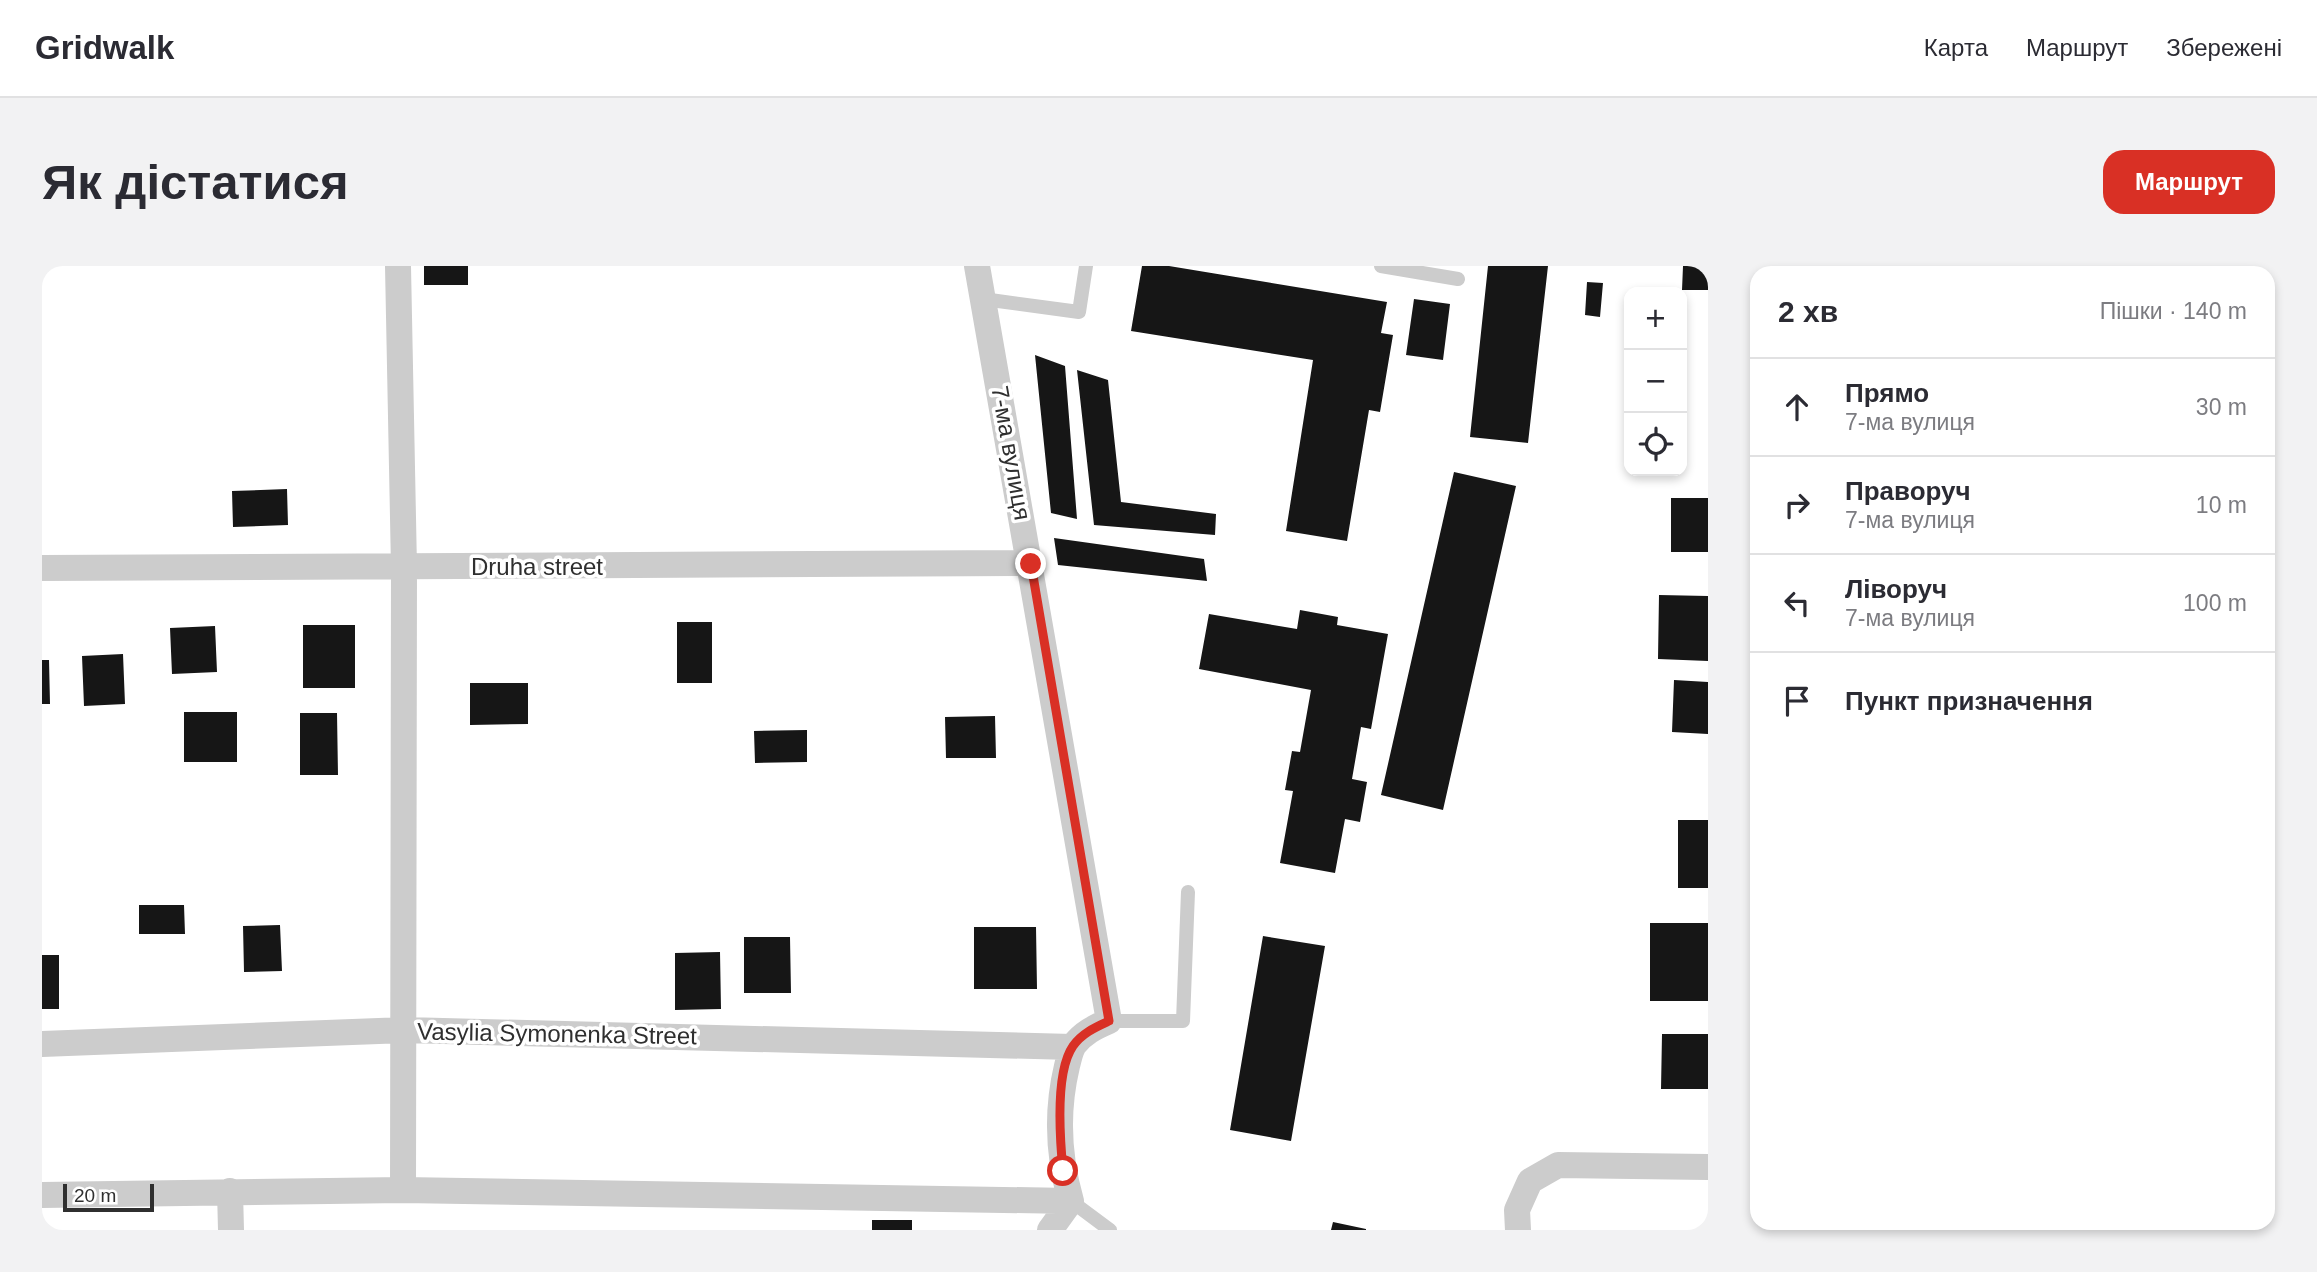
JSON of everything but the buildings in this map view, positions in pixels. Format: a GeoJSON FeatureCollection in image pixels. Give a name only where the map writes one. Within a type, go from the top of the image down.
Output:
{"type":"FeatureCollection","features":[{"type":"Feature","properties":{"kind":"street"},"geometry":{"type":"LineString","coordinates":[[398,266],[404,568],[403,1190]]}},
{"type":"Feature","properties":{"kind":"street","name":"7-ма вулиця"},"geometry":{"type":"LineString","coordinates":[[977,266],[1109,1021]]}},
{"type":"Feature","properties":{"kind":"street","name":"Druha street"},"geometry":{"type":"LineString","coordinates":[[42,568],[1031,564]]}},
{"type":"Feature","properties":{"kind":"street"},"geometry":{"type":"LineString","coordinates":[[1071,1201],[1063,1171],[1059,1128],[1063,1085],[1072,1047],[1088,1031],[1109,1021]]}},
{"type":"Feature","properties":{"kind":"street","name":"Vasylia Symonenka Street"},"geometry":{"type":"LineString","coordinates":[[42,1044],[405,1030],[1072,1047]]}},
{"type":"Feature","properties":{"kind":"street"},"geometry":{"type":"LineString","coordinates":[[1518,1230],[1517,1210],[1530,1181],[1558,1165],[1708,1167]]}},
{"type":"Feature","properties":{"kind":"street"},"geometry":{"type":"LineString","coordinates":[[42,1195],[403,1190],[1071,1201]]}},
{"type":"Feature","properties":{"kind":"street"},"geometry":{"type":"LineString","coordinates":[[230,1191],[231,1230]]}},
{"type":"Feature","properties":{"kind":"street"},"geometry":{"type":"LineString","coordinates":[[1050,1230],[1071,1201]]}},
{"type":"Feature","properties":{"kind":"lane"},"geometry":{"type":"LineString","coordinates":[[983,299],[1079,312],[1086,266]]}},
{"type":"Feature","properties":{"kind":"lane"},"geometry":{"type":"LineString","coordinates":[[1381,266],[1458,279]]}},
{"type":"Feature","properties":{"kind":"lane"},"geometry":{"type":"LineString","coordinates":[[1109,1021],[1183,1021],[1188,892]]}},
{"type":"Feature","properties":{"kind":"lane"},"geometry":{"type":"LineString","coordinates":[[1071,1201],[1110,1230]]}},
{"type":"Feature","properties":{"kind":"route"},"geometry":{"type":"LineString","coordinates":[[1031,564],[1109,1021],[1088,1031],[1072,1047],[1063,1085],[1059,1128],[1063,1171]]}}]}
